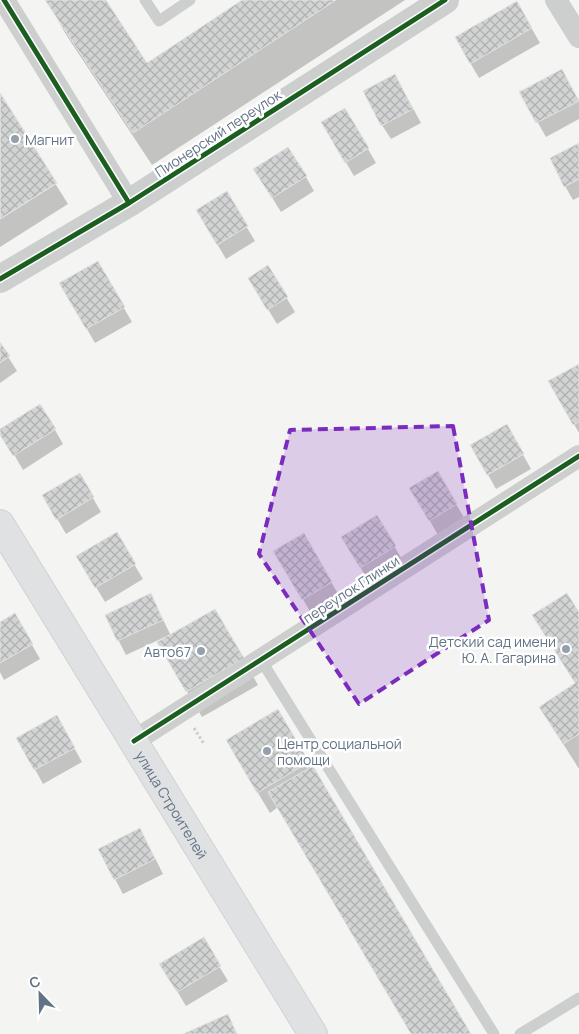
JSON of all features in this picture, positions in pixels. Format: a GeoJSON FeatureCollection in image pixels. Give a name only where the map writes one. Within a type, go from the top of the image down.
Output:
{"type":"FeatureCollection","features":[{"type":"Feature","properties":{"kind":"main road","name":"улица Строителей"},"geometry":{"type":"LineString","coordinates":[[0,524],[313,1034]]}},
{"type":"Feature","properties":{"kind":"street"},"geometry":{"type":"LineString","coordinates":[[4,0],[129,203]]}},
{"type":"Feature","properties":{"kind":"street","name":"Пионерский переулок"},"geometry":{"type":"LineString","coordinates":[[0,279],[129,203],[445,0]]}},
{"type":"Feature","properties":{"kind":"street"},"geometry":{"type":"LineString","coordinates":[[556,0],[579,37]]}},
{"type":"Feature","properties":{"kind":"street","name":"переулок Глинки"},"geometry":{"type":"LineString","coordinates":[[134,741],[579,456]]}},
{"type":"Feature","properties":{"kind":"lane"},"geometry":{"type":"LineString","coordinates":[[145,0],[159,21],[190,0]]}},
{"type":"Feature","properties":{"kind":"lane"},"geometry":{"type":"LineString","coordinates":[[261,660],[494,1034]]}},
{"type":"Feature","properties":{"kind":"lane"},"geometry":{"type":"LineString","coordinates":[[520,1034],[579,998]]}},
{"type":"Feature","properties":{"kind":"highlighted area"},"geometry":{"type":"Polygon","coordinates":[[[453,426],[489,620],[359,704],[259,554],[290,430],[453,426]]]}},
{"type":"Feature","properties":{"kind":"building"},"geometry":{"type":"Polygon","coordinates":[[[45,0],[106,0],[147,63],[242,0],[336,0],[133,133],[45,0]]]}},
{"type":"Feature","properties":{"kind":"building"},"geometry":{"type":"Polygon","coordinates":[[[517,1],[532,28],[470,64],[455,37],[517,1]]]}},
{"type":"Feature","properties":{"kind":"building"},"geometry":{"type":"Polygon","coordinates":[[[562,69],[579,101],[536,123],[519,92],[562,69]]]}},
{"type":"Feature","properties":{"kind":"building"},"geometry":{"type":"Polygon","coordinates":[[[395,74],[413,109],[381,126],[363,91],[395,74]]]}},
{"type":"Feature","properties":{"kind":"building","name":"Магнит"},"geometry":{"type":"Polygon","coordinates":[[[0,93],[57,183],[0,219],[0,93]]]}},
{"type":"Feature","properties":{"kind":"building","name":"Магнит"},"geometry":{"type":"Polygon","coordinates":[[[0,95],[57,183],[0,219],[0,95]]]}},
{"type":"Feature","properties":{"kind":"building"},"geometry":{"type":"Polygon","coordinates":[[[345,108],[369,148],[345,163],[321,122],[345,108]]]}},
{"type":"Feature","properties":{"kind":"building"},"geometry":{"type":"Polygon","coordinates":[[[579,143],[579,179],[564,187],[550,158],[579,143]]]}},
{"type":"Feature","properties":{"kind":"building"},"geometry":{"type":"Polygon","coordinates":[[[288,147],[307,176],[272,198],[253,169],[288,147]]]}},
{"type":"Feature","properties":{"kind":"building"},"geometry":{"type":"Polygon","coordinates":[[[227,191],[248,226],[217,245],[196,210],[227,191]]]}},
{"type":"Feature","properties":{"kind":"building"},"geometry":{"type":"Polygon","coordinates":[[[98,261],[125,307],[86,329],[59,283],[98,261]]]}},
{"type":"Feature","properties":{"kind":"building"},"geometry":{"type":"Polygon","coordinates":[[[268,265],[288,297],[267,310],[248,278],[268,265]]]}},
{"type":"Feature","properties":{"kind":"building"},"geometry":{"type":"Polygon","coordinates":[[[0,342],[10,356],[0,363],[0,342]]]}},
{"type":"Feature","properties":{"kind":"building"},"geometry":{"type":"Polygon","coordinates":[[[579,364],[579,422],[573,425],[548,381],[579,364]]]}},
{"type":"Feature","properties":{"kind":"building"},"geometry":{"type":"Polygon","coordinates":[[[40,404],[56,429],[13,456],[0,435],[0,429],[40,404]]]}},
{"type":"Feature","properties":{"kind":"building"},"geometry":{"type":"Polygon","coordinates":[[[507,424],[524,454],[487,475],[470,445],[507,424]]]}},
{"type":"Feature","properties":{"kind":"building"},"geometry":{"type":"Polygon","coordinates":[[[438,471],[457,504],[429,521],[409,488],[438,471]]]}},
{"type":"Feature","properties":{"kind":"building"},"geometry":{"type":"Polygon","coordinates":[[[80,473],[94,497],[56,520],[42,495],[80,473]]]}},
{"type":"Feature","properties":{"kind":"building"},"geometry":{"type":"Polygon","coordinates":[[[377,515],[396,546],[360,568],[341,537],[377,515]]]}},
{"type":"Feature","properties":{"kind":"building"},"geometry":{"type":"Polygon","coordinates":[[[117,532],[136,564],[95,588],[76,556],[117,532]]]}},
{"type":"Feature","properties":{"kind":"building"},"geometry":{"type":"Polygon","coordinates":[[[304,533],[332,582],[302,600],[273,551],[304,533]]]}},
{"type":"Feature","properties":{"kind":"building"},"geometry":{"type":"Polygon","coordinates":[[[151,593],[163,620],[117,641],[105,615],[151,593]]]}},
{"type":"Feature","properties":{"kind":"building","name":"Детский сад имени Ю. А. Гагарина"},"geometry":{"type":"Polygon","coordinates":[[[567,593],[579,612],[579,734],[563,744],[539,707],[575,683],[532,615],[567,593]]]}},
{"type":"Feature","properties":{"kind":"building"},"geometry":{"type":"Polygon","coordinates":[[[215,609],[244,658],[186,692],[157,642],[215,609]]]}},
{"type":"Feature","properties":{"kind":"building"},"geometry":{"type":"Polygon","coordinates":[[[15,613],[33,644],[0,663],[0,622],[15,613]]]}},
{"type":"Feature","properties":{"kind":"building","name":"Центр социальной помощи"},"geometry":{"type":"Polygon","coordinates":[[[278,709],[309,762],[257,793],[226,740],[278,709]]]}},
{"type":"Feature","properties":{"kind":"building"},"geometry":{"type":"Polygon","coordinates":[[[57,715],[75,748],[34,770],[16,738],[57,715]]]}},
{"type":"Feature","properties":{"kind":"building"},"geometry":{"type":"Polygon","coordinates":[[[313,766],[471,1034],[411,1034],[268,792],[313,766]]]}},
{"type":"Feature","properties":{"kind":"building"},"geometry":{"type":"Polygon","coordinates":[[[140,828],[155,859],[114,880],[98,849],[140,828]]]}},
{"type":"Feature","properties":{"kind":"building"},"geometry":{"type":"Polygon","coordinates":[[[204,937],[221,966],[177,992],[159,964],[204,937]]]}},
{"type":"Feature","properties":{"kind":"building"},"geometry":{"type":"Polygon","coordinates":[[[228,1014],[237,1034],[183,1034],[228,1014]]]}},
{"type":"Feature","properties":{"kind":"cycle path"},"geometry":{"type":"LineString","coordinates":[[4,0],[129,203]]}},
{"type":"Feature","properties":{"kind":"cycle path"},"geometry":{"type":"LineString","coordinates":[[0,279],[129,203],[445,0]]}},
{"type":"Feature","properties":{"kind":"cycle path"},"geometry":{"type":"LineString","coordinates":[[134,741],[579,456]]}},
{"type":"Feature","properties":{"kind":"place","name":"Магнит"},"geometry":{"type":"Point","coordinates":[15,139]}},
{"type":"Feature","properties":{"kind":"place","name":"Детский сад имени Ю. А. Гагарина"},"geometry":{"type":"Point","coordinates":[566,649]}},
{"type":"Feature","properties":{"kind":"place","name":"Авто67"},"geometry":{"type":"Point","coordinates":[201,651]}},
{"type":"Feature","properties":{"kind":"place","name":"Центр социальной помощи"},"geometry":{"type":"Point","coordinates":[267,751]}}]}
